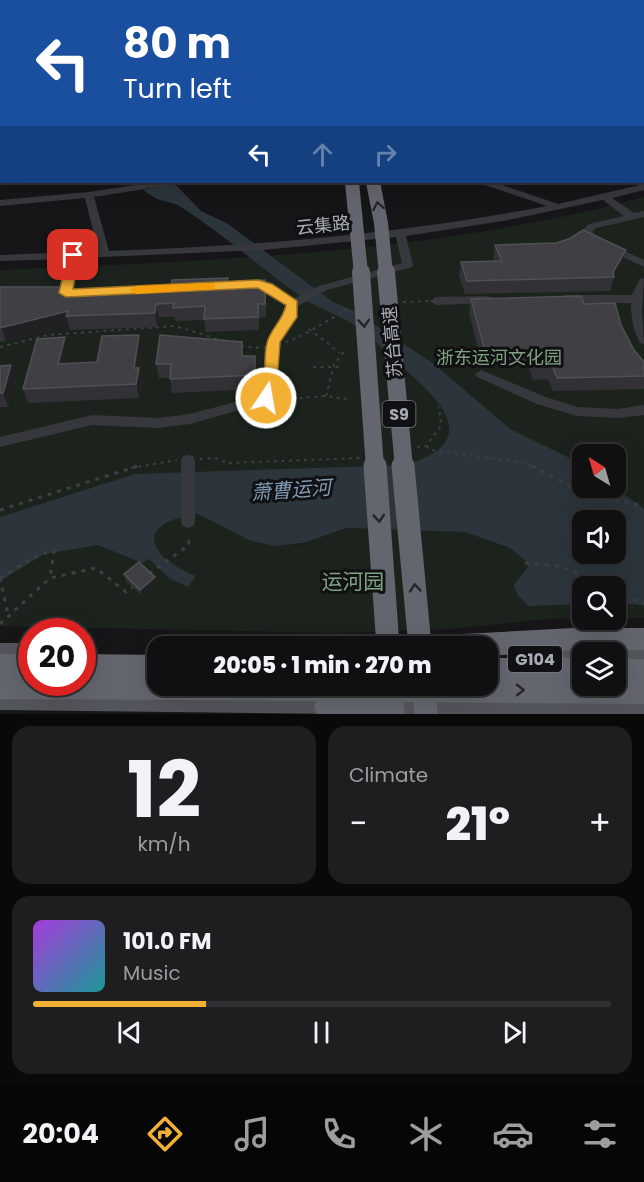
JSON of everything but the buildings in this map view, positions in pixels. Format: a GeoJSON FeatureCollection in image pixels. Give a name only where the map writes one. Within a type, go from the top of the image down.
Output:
{"type":"FeatureCollection","features":[{"type":"Feature","properties":{"kind":"highway","name":"苏台高速"},"geometry":{"type":"LineString","coordinates":[[352,183],[387,636]]}},
{"type":"Feature","properties":{"kind":"highway","name":"苏台高速"},"geometry":{"type":"LineString","coordinates":[[373,183],[382,235],[419,636]]}},
{"type":"Feature","properties":{"kind":"highway"},"geometry":{"type":"LineString","coordinates":[[624,642],[644,639]]}},
{"type":"Feature","properties":{"kind":"highway"},"geometry":{"type":"LineString","coordinates":[[498,647],[572,649]]}},
{"type":"Feature","properties":{"kind":"highway"},"geometry":{"type":"LineString","coordinates":[[0,666],[18,666]]}},
{"type":"Feature","properties":{"kind":"highway"},"geometry":{"type":"LineString","coordinates":[[96,666],[147,667]]}},
{"type":"Feature","properties":{"kind":"highway"},"geometry":{"type":"LineString","coordinates":[[498,670],[572,670]]}},
{"type":"Feature","properties":{"kind":"highway"},"geometry":{"type":"LineString","coordinates":[[626,671],[644,671]]}},
{"type":"Feature","properties":{"kind":"highway"},"geometry":{"type":"LineString","coordinates":[[0,687],[644,691]]}},
{"type":"Feature","properties":{"kind":"highway"},"geometry":{"type":"LineString","coordinates":[[327,706],[393,714],[392,696]]}},
{"type":"Feature","properties":{"kind":"highway"},"geometry":{"type":"LineString","coordinates":[[425,696],[426,714]]}},
{"type":"Feature","properties":{"kind":"main road","name":"G104"},"geometry":{"type":"LineString","coordinates":[[498,659],[572,650]]}},
{"type":"Feature","properties":{"kind":"main road"},"geometry":{"type":"LineString","coordinates":[[0,653],[18,654]]}},
{"type":"Feature","properties":{"kind":"main road"},"geometry":{"type":"LineString","coordinates":[[96,655],[147,657]]}},
{"type":"Feature","properties":{"kind":"main road"},"geometry":{"type":"LineString","coordinates":[[626,657],[644,657]]}},
{"type":"Feature","properties":{"kind":"main road"},"geometry":{"type":"LineString","coordinates":[[0,699],[644,711]]}},
{"type":"Feature","properties":{"kind":"street"},"geometry":{"type":"LineString","coordinates":[[0,203],[89,195],[164,183]]}},
{"type":"Feature","properties":{"kind":"street"},"geometry":{"type":"LineString","coordinates":[[488,183],[559,208]]}},
{"type":"Feature","properties":{"kind":"street","name":"云集路"},"geometry":{"type":"LineString","coordinates":[[0,258],[233,249],[400,234],[559,208],[644,187]]}},
{"type":"Feature","properties":{"kind":"street"},"geometry":{"type":"LineString","coordinates":[[89,195],[104,253]]}},
{"type":"Feature","properties":{"kind":"street"},"geometry":{"type":"LineString","coordinates":[[606,197],[632,217]]}},
{"type":"Feature","properties":{"kind":"street"},"geometry":{"type":"LineString","coordinates":[[644,214],[593,226],[588,230],[589,239],[644,264]]}},
{"type":"Feature","properties":{"kind":"street"},"geometry":{"type":"LineString","coordinates":[[292,304],[323,288],[408,265],[400,234]]}},
{"type":"Feature","properties":{"kind":"street"},"geometry":{"type":"LineString","coordinates":[[66,293],[73,255]]}},
{"type":"Feature","properties":{"kind":"street"},"geometry":{"type":"LineString","coordinates":[[644,281],[637,298],[639,329],[644,340]]}},
{"type":"Feature","properties":{"kind":"street"},"geometry":{"type":"LineString","coordinates":[[235,285],[258,284],[268,287],[292,304]]}},
{"type":"Feature","properties":{"kind":"street"},"geometry":{"type":"LineString","coordinates":[[554,299],[637,298]]}},
{"type":"Feature","properties":{"kind":"street"},"geometry":{"type":"LineString","coordinates":[[436,301],[495,300]]}},
{"type":"Feature","properties":{"kind":"street"},"geometry":{"type":"LineString","coordinates":[[0,442],[92,420],[158,423],[190,419],[266,398],[271,392],[273,341],[290,317],[292,304]]}},
{"type":"Feature","properties":{"kind":"street"},"geometry":{"type":"LineString","coordinates":[[481,374],[550,407],[583,414],[621,414],[644,410]]}},
{"type":"Feature","properties":{"kind":"street"},"geometry":{"type":"LineString","coordinates":[[188,460],[188,522]]}},
{"type":"Feature","properties":{"kind":"path"},"geometry":{"type":"LineString","coordinates":[[397,302],[436,301]]}},
{"type":"Feature","properties":{"kind":"path"},"geometry":{"type":"LineString","coordinates":[[238,345],[249,348],[278,346],[303,339],[333,317],[354,306]]}},
{"type":"Feature","properties":{"kind":"path"},"geometry":{"type":"LineString","coordinates":[[0,347],[48,335],[175,326],[227,342]]}},
{"type":"Feature","properties":{"kind":"path"},"geometry":{"type":"LineString","coordinates":[[309,329],[340,353]]}},
{"type":"Feature","properties":{"kind":"path"},"geometry":{"type":"LineString","coordinates":[[326,396],[332,367],[345,349]]}},
{"type":"Feature","properties":{"kind":"path"},"geometry":{"type":"LineString","coordinates":[[313,367],[343,367]]}},
{"type":"Feature","properties":{"kind":"path"},"geometry":{"type":"LineString","coordinates":[[253,402],[326,396],[347,399]]}},
{"type":"Feature","properties":{"kind":"path"},"geometry":{"type":"LineString","coordinates":[[426,446],[441,426],[439,406]]}},
{"type":"Feature","properties":{"kind":"path"},"geometry":{"type":"LineString","coordinates":[[414,448],[426,446],[432,450],[525,463],[582,492],[644,506]]}},
{"type":"Feature","properties":{"kind":"path"},"geometry":{"type":"LineString","coordinates":[[0,510],[60,492],[112,472],[159,461],[215,458],[227,463],[368,457]]}},
{"type":"Feature","properties":{"kind":"path"},"geometry":{"type":"LineString","coordinates":[[144,578],[189,544],[188,522]]}},
{"type":"Feature","properties":{"kind":"path"},"geometry":{"type":"LineString","coordinates":[[8,615],[0,578],[38,555],[54,551],[50,578]]}},
{"type":"Feature","properties":{"kind":"path"},"geometry":{"type":"LineString","coordinates":[[525,563],[559,566],[584,576]]}},
{"type":"Feature","properties":{"kind":"path"},"geometry":{"type":"LineString","coordinates":[[0,624],[50,578],[96,568],[126,591],[135,585]]}},
{"type":"Feature","properties":{"kind":"path"},"geometry":{"type":"LineString","coordinates":[[626,596],[644,604]]}},
{"type":"Feature","properties":{"kind":"green space","name":"浙东运河文化园"},"geometry":{"type":"Polygon","coordinates":[[[644,197],[644,530],[626,525],[626,510],[573,510],[441,473],[0,535],[0,270],[243,258],[406,243],[565,216],[644,197]]]}},
{"type":"Feature","properties":{"kind":"green space","name":"运河园"},"geometry":{"type":"Polygon","coordinates":[[[198,514],[263,544],[299,545],[346,528],[465,532],[510,548],[527,562],[572,582],[572,618],[451,629],[334,633],[96,628],[96,618],[18,618],[18,626],[0,626],[0,576],[37,553],[98,545],[142,563],[149,559],[170,579],[188,587],[196,576],[166,559],[157,550],[154,541],[156,532],[177,518],[198,514]]]}},
{"type":"Feature","properties":{"kind":"green space"},"geometry":{"type":"Polygon","coordinates":[[[626,592],[644,601],[644,618],[626,618],[626,592]]]}},
{"type":"Feature","properties":{"kind":"water","name":"萧曹运河"},"geometry":{"type":"Polygon","coordinates":[[[158,183],[174,183],[201,211],[228,224],[333,302],[354,311],[434,364],[510,429],[572,459],[572,498],[626,498],[626,496],[644,509],[644,605],[626,604],[626,576],[572,576],[572,604],[528,606],[517,594],[514,585],[528,567],[527,562],[510,548],[465,532],[346,528],[304,543],[273,546],[249,540],[198,514],[177,518],[164,525],[156,532],[154,541],[166,559],[196,576],[188,587],[170,579],[149,559],[142,563],[98,545],[44,554],[0,581],[0,517],[135,474],[406,465],[430,455],[444,444],[449,432],[447,419],[440,405],[368,335],[349,322],[303,298],[178,205],[157,199],[143,190],[162,186],[158,183]]]}},
{"type":"Feature","properties":{"kind":"slow traffic"},"geometry":{"type":"LineString","coordinates":[[136,290],[210,286]]}},
{"type":"Feature","properties":{"kind":"route"},"geometry":{"type":"LineString","coordinates":[[73,255],[66,293],[258,284],[268,287],[292,304],[290,317],[281,333],[273,341],[271,392],[266,398]]}}]}
